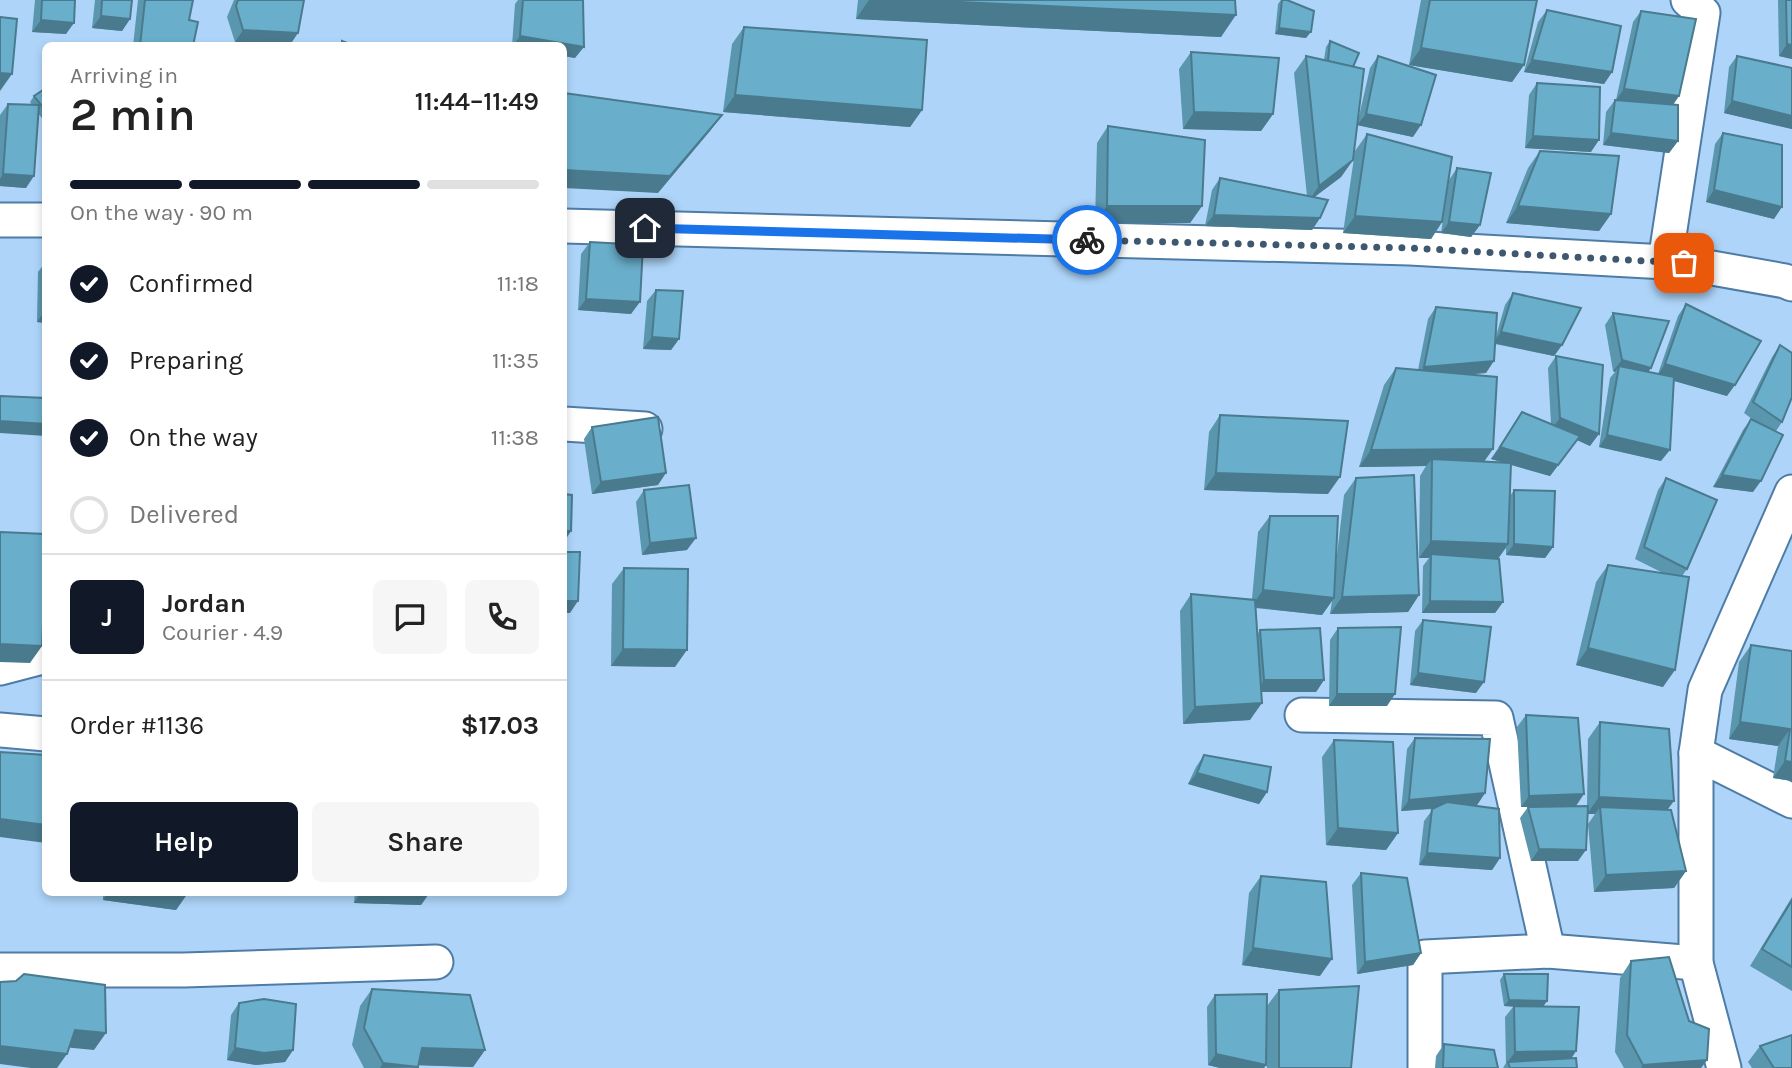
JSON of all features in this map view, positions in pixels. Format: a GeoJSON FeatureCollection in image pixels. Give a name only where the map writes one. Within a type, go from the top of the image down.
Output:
{"type":"FeatureCollection","features":[{"type":"Feature","properties":{"kind":"street"},"geometry":{"type":"LineString","coordinates":[[1665,262],[1703,13],[1688,0]]}},
{"type":"Feature","properties":{"kind":"street"},"geometry":{"type":"LineString","coordinates":[[0,220],[42,220]]}},
{"type":"Feature","properties":{"kind":"street"},"geometry":{"type":"LineString","coordinates":[[567,226],[1396,247],[1684,263],[1792,284]]}},
{"type":"Feature","properties":{"kind":"street"},"geometry":{"type":"LineString","coordinates":[[567,424],[650,429]]}},
{"type":"Feature","properties":{"kind":"street"},"geometry":{"type":"LineString","coordinates":[[1724,1068],[1696,963],[1696,753],[1705,690],[1792,492]]}},
{"type":"Feature","properties":{"kind":"street"},"geometry":{"type":"LineString","coordinates":[[0,668],[42,657]]}},
{"type":"Feature","properties":{"kind":"street"},"geometry":{"type":"LineString","coordinates":[[1303,715],[1496,718],[1548,951]]}},
{"type":"Feature","properties":{"kind":"street"},"geometry":{"type":"LineString","coordinates":[[0,730],[42,734]]}},
{"type":"Feature","properties":{"kind":"street"},"geometry":{"type":"LineString","coordinates":[[1696,753],[1792,801]]}},
{"type":"Feature","properties":{"kind":"street"},"geometry":{"type":"LineString","coordinates":[[1425,1068],[1425,957],[1548,951],[1696,963]]}},
{"type":"Feature","properties":{"kind":"street"},"geometry":{"type":"LineString","coordinates":[[0,970],[184,970],[436,962]]}},
{"type":"Feature","properties":{"kind":"building"},"geometry":{"type":"Polygon","coordinates":[[[42,0],[75,0],[74,23],[41,20],[42,0]]]}},
{"type":"Feature","properties":{"kind":"building"},"geometry":{"type":"Polygon","coordinates":[[[102,0],[132,0],[130,19],[101,16],[102,0]]]}},
{"type":"Feature","properties":{"kind":"building"},"geometry":{"type":"Polygon","coordinates":[[[145,0],[193,0],[189,20],[198,22],[194,42],[140,42],[145,0]]]}},
{"type":"Feature","properties":{"kind":"building"},"geometry":{"type":"Polygon","coordinates":[[[238,0],[304,0],[298,33],[243,30],[236,6],[238,0]]]}},
{"type":"Feature","properties":{"kind":"building"},"geometry":{"type":"Polygon","coordinates":[[[523,0],[583,0],[584,47],[520,36],[523,0]]]}},
{"type":"Feature","properties":{"kind":"building"},"geometry":{"type":"Polygon","coordinates":[[[918,0],[1235,0],[1236,15],[918,0]]]}},
{"type":"Feature","properties":{"kind":"building"},"geometry":{"type":"Polygon","coordinates":[[[1282,0],[1314,11],[1311,32],[1279,28],[1282,0]]]}},
{"type":"Feature","properties":{"kind":"building"},"geometry":{"type":"Polygon","coordinates":[[[1430,0],[1537,0],[1524,65],[1421,48],[1430,0]]]}},
{"type":"Feature","properties":{"kind":"building"},"geometry":{"type":"Polygon","coordinates":[[[1786,0],[1792,0],[1792,45],[1787,44],[1786,0]]]}},
{"type":"Feature","properties":{"kind":"building"},"geometry":{"type":"Polygon","coordinates":[[[1547,10],[1621,26],[1612,72],[1532,60],[1547,10]]]}},
{"type":"Feature","properties":{"kind":"building"},"geometry":{"type":"Polygon","coordinates":[[[1641,11],[1696,19],[1679,96],[1624,89],[1641,11]]]}},
{"type":"Feature","properties":{"kind":"building"},"geometry":{"type":"Polygon","coordinates":[[[0,17],[17,19],[12,74],[0,73],[0,17]]]}},
{"type":"Feature","properties":{"kind":"building"},"geometry":{"type":"Polygon","coordinates":[[[744,27],[927,40],[922,110],[735,95],[744,27]]]}},
{"type":"Feature","properties":{"kind":"building"},"geometry":{"type":"Polygon","coordinates":[[[1330,41],[1359,53],[1353,67],[1328,61],[1330,41]]]}},
{"type":"Feature","properties":{"kind":"building"},"geometry":{"type":"Polygon","coordinates":[[[1191,52],[1279,58],[1273,114],[1194,112],[1191,52]]]}},
{"type":"Feature","properties":{"kind":"building"},"geometry":{"type":"Polygon","coordinates":[[[1306,56],[1364,69],[1353,160],[1319,186],[1306,56]]]}},
{"type":"Feature","properties":{"kind":"building"},"geometry":{"type":"Polygon","coordinates":[[[1378,56],[1436,75],[1421,125],[1366,114],[1378,56]]]}},
{"type":"Feature","properties":{"kind":"building"},"geometry":{"type":"Polygon","coordinates":[[[1737,56],[1792,68],[1792,116],[1732,101],[1737,56]]]}},
{"type":"Feature","properties":{"kind":"building"},"geometry":{"type":"Polygon","coordinates":[[[1537,83],[1600,87],[1599,140],[1533,136],[1537,83]]]}},
{"type":"Feature","properties":{"kind":"building"},"geometry":{"type":"Polygon","coordinates":[[[42,91],[42,106],[34,96],[42,91]]]}},
{"type":"Feature","properties":{"kind":"building"},"geometry":{"type":"Polygon","coordinates":[[[567,93],[722,115],[670,176],[567,170],[567,93]]]}},
{"type":"Feature","properties":{"kind":"building"},"geometry":{"type":"Polygon","coordinates":[[[1615,100],[1678,105],[1678,141],[1611,133],[1615,100]]]}},
{"type":"Feature","properties":{"kind":"building"},"geometry":{"type":"Polygon","coordinates":[[[8,104],[39,105],[34,176],[3,174],[8,104]]]}},
{"type":"Feature","properties":{"kind":"building"},"geometry":{"type":"Polygon","coordinates":[[[1108,126],[1205,140],[1202,206],[1107,206],[1108,126]]]}},
{"type":"Feature","properties":{"kind":"building"},"geometry":{"type":"Polygon","coordinates":[[[1723,133],[1782,145],[1782,207],[1714,190],[1723,133]]]}},
{"type":"Feature","properties":{"kind":"building"},"geometry":{"type":"Polygon","coordinates":[[[1367,134],[1452,157],[1442,222],[1355,216],[1367,134]]]}},
{"type":"Feature","properties":{"kind":"building"},"geometry":{"type":"Polygon","coordinates":[[[1540,151],[1619,156],[1611,214],[1518,206],[1540,151]]]}},
{"type":"Feature","properties":{"kind":"building"},"geometry":{"type":"Polygon","coordinates":[[[1457,168],[1491,173],[1480,225],[1449,222],[1457,168]]]}},
{"type":"Feature","properties":{"kind":"building"},"geometry":{"type":"Polygon","coordinates":[[[1220,178],[1328,200],[1320,218],[1214,215],[1220,178]]]}},
{"type":"Feature","properties":{"kind":"building"},"geometry":{"type":"Polygon","coordinates":[[[590,242],[643,245],[640,302],[586,299],[590,242]]]}},
{"type":"Feature","properties":{"kind":"building"},"geometry":{"type":"Polygon","coordinates":[[[656,290],[683,291],[679,339],[652,337],[656,290]]]}},
{"type":"Feature","properties":{"kind":"building"},"geometry":{"type":"Polygon","coordinates":[[[1513,293],[1581,308],[1562,345],[1501,332],[1513,293]]]}},
{"type":"Feature","properties":{"kind":"building"},"geometry":{"type":"Polygon","coordinates":[[[1686,304],[1761,341],[1735,385],[1665,364],[1686,304]]]}},
{"type":"Feature","properties":{"kind":"building"},"geometry":{"type":"Polygon","coordinates":[[[1436,307],[1497,313],[1494,361],[1424,367],[1436,307]]]}},
{"type":"Feature","properties":{"kind":"building"},"geometry":{"type":"Polygon","coordinates":[[[1613,313],[1669,321],[1651,368],[1622,360],[1613,313]]]}},
{"type":"Feature","properties":{"kind":"building"},"geometry":{"type":"Polygon","coordinates":[[[1780,345],[1792,353],[1792,397],[1782,422],[1753,402],[1780,345]]]}},
{"type":"Feature","properties":{"kind":"building"},"geometry":{"type":"Polygon","coordinates":[[[1556,356],[1603,365],[1599,434],[1560,418],[1556,356]]]}},
{"type":"Feature","properties":{"kind":"building"},"geometry":{"type":"Polygon","coordinates":[[[1619,366],[1674,377],[1670,450],[1607,435],[1619,366]]]}},
{"type":"Feature","properties":{"kind":"building"},"geometry":{"type":"Polygon","coordinates":[[[1396,368],[1497,377],[1493,449],[1371,450],[1396,368]]]}},
{"type":"Feature","properties":{"kind":"building"},"geometry":{"type":"Polygon","coordinates":[[[0,396],[42,398],[42,424],[0,421],[0,396]]]}},
{"type":"Feature","properties":{"kind":"building"},"geometry":{"type":"Polygon","coordinates":[[[1522,412],[1580,436],[1558,465],[1500,447],[1522,412]]]}},
{"type":"Feature","properties":{"kind":"building"},"geometry":{"type":"Polygon","coordinates":[[[1220,415],[1348,421],[1340,477],[1216,473],[1220,415]]]}},
{"type":"Feature","properties":{"kind":"building"},"geometry":{"type":"Polygon","coordinates":[[[658,417],[666,473],[601,482],[592,427],[658,417]]]}},
{"type":"Feature","properties":{"kind":"building"},"geometry":{"type":"Polygon","coordinates":[[[1751,419],[1783,435],[1761,481],[1722,475],[1751,419]]]}},
{"type":"Feature","properties":{"kind":"building"},"geometry":{"type":"Polygon","coordinates":[[[1432,459],[1511,463],[1508,544],[1431,541],[1432,459]]]}},
{"type":"Feature","properties":{"kind":"building"},"geometry":{"type":"Polygon","coordinates":[[[1414,475],[1419,595],[1342,597],[1356,478],[1414,475]]]}},
{"type":"Feature","properties":{"kind":"building"},"geometry":{"type":"Polygon","coordinates":[[[1666,478],[1717,500],[1687,569],[1644,547],[1666,478]]]}},
{"type":"Feature","properties":{"kind":"building"},"geometry":{"type":"Polygon","coordinates":[[[689,485],[696,538],[650,543],[644,490],[689,485]]]}},
{"type":"Feature","properties":{"kind":"building"},"geometry":{"type":"Polygon","coordinates":[[[1514,490],[1555,491],[1553,547],[1514,544],[1514,490]]]}},
{"type":"Feature","properties":{"kind":"building"},"geometry":{"type":"Polygon","coordinates":[[[567,494],[572,495],[571,531],[567,531],[567,494]]]}},
{"type":"Feature","properties":{"kind":"building"},"geometry":{"type":"Polygon","coordinates":[[[1270,516],[1338,516],[1334,598],[1263,590],[1270,516]]]}},
{"type":"Feature","properties":{"kind":"building"},"geometry":{"type":"Polygon","coordinates":[[[0,532],[42,534],[42,646],[0,644],[0,532]]]}},
{"type":"Feature","properties":{"kind":"building"},"geometry":{"type":"Polygon","coordinates":[[[567,552],[580,552],[578,601],[567,601],[567,552]]]}},
{"type":"Feature","properties":{"kind":"building"},"geometry":{"type":"Polygon","coordinates":[[[1431,554],[1499,559],[1503,602],[1430,601],[1431,554]]]}},
{"type":"Feature","properties":{"kind":"building"},"geometry":{"type":"Polygon","coordinates":[[[1608,565],[1689,577],[1675,670],[1588,648],[1608,565]]]}},
{"type":"Feature","properties":{"kind":"building"},"geometry":{"type":"Polygon","coordinates":[[[624,568],[688,569],[687,650],[623,649],[624,568]]]}},
{"type":"Feature","properties":{"kind":"building"},"geometry":{"type":"Polygon","coordinates":[[[1191,594],[1255,600],[1262,703],[1195,707],[1191,594]]]}},
{"type":"Feature","properties":{"kind":"building"},"geometry":{"type":"Polygon","coordinates":[[[1423,620],[1491,627],[1484,682],[1418,673],[1423,620]]]}},
{"type":"Feature","properties":{"kind":"building"},"geometry":{"type":"Polygon","coordinates":[[[1401,627],[1395,694],[1337,694],[1338,628],[1401,627]]]}},
{"type":"Feature","properties":{"kind":"building"},"geometry":{"type":"Polygon","coordinates":[[[1320,628],[1324,680],[1264,680],[1260,630],[1320,628]]]}},
{"type":"Feature","properties":{"kind":"building"},"geometry":{"type":"Polygon","coordinates":[[[1751,645],[1792,651],[1792,762],[1785,761],[1790,729],[1740,722],[1751,645]]]}},
{"type":"Feature","properties":{"kind":"building"},"geometry":{"type":"Polygon","coordinates":[[[1526,715],[1578,718],[1584,794],[1529,796],[1526,715]]]}},
{"type":"Feature","properties":{"kind":"building"},"geometry":{"type":"Polygon","coordinates":[[[1600,722],[1669,729],[1674,801],[1599,797],[1600,722]]]}},
{"type":"Feature","properties":{"kind":"building"},"geometry":{"type":"Polygon","coordinates":[[[1415,738],[1490,739],[1485,793],[1409,800],[1415,738]]]}},
{"type":"Feature","properties":{"kind":"building"},"geometry":{"type":"Polygon","coordinates":[[[1334,740],[1393,742],[1398,833],[1338,828],[1334,740]]]}},
{"type":"Feature","properties":{"kind":"building"},"geometry":{"type":"Polygon","coordinates":[[[0,752],[42,755],[42,824],[0,819],[0,752]]]}},
{"type":"Feature","properties":{"kind":"building"},"geometry":{"type":"Polygon","coordinates":[[[1204,755],[1271,767],[1267,792],[1197,773],[1204,755]]]}},
{"type":"Feature","properties":{"kind":"building"},"geometry":{"type":"Polygon","coordinates":[[[1447,802],[1499,809],[1500,858],[1427,853],[1432,809],[1447,802]]]}},
{"type":"Feature","properties":{"kind":"building"},"geometry":{"type":"Polygon","coordinates":[[[1588,806],[1586,850],[1539,849],[1528,807],[1588,806]]]}},
{"type":"Feature","properties":{"kind":"building"},"geometry":{"type":"Polygon","coordinates":[[[1600,807],[1671,810],[1686,871],[1606,875],[1600,807]]]}},
{"type":"Feature","properties":{"kind":"building"},"geometry":{"type":"Polygon","coordinates":[[[1361,873],[1407,878],[1421,953],[1365,962],[1361,873]]]}},
{"type":"Feature","properties":{"kind":"building"},"geometry":{"type":"Polygon","coordinates":[[[1261,876],[1326,882],[1332,959],[1253,948],[1261,876]]]}},
{"type":"Feature","properties":{"kind":"building"},"geometry":{"type":"Polygon","coordinates":[[[1792,900],[1792,967],[1762,949],[1792,900]]]}},
{"type":"Feature","properties":{"kind":"building"},"geometry":{"type":"Polygon","coordinates":[[[1669,957],[1689,1021],[1709,1029],[1707,1060],[1643,1065],[1627,1035],[1631,961],[1669,957]]]}},
{"type":"Feature","properties":{"kind":"building"},"geometry":{"type":"Polygon","coordinates":[[[24,974],[105,985],[106,1033],[75,1030],[67,1054],[0,1046],[0,982],[16,981],[24,974]]]}},
{"type":"Feature","properties":{"kind":"building"},"geometry":{"type":"Polygon","coordinates":[[[1504,974],[1548,974],[1547,1001],[1509,1000],[1504,974]]]}},
{"type":"Feature","properties":{"kind":"building"},"geometry":{"type":"Polygon","coordinates":[[[1359,986],[1351,1068],[1279,1068],[1279,990],[1359,986]]]}},
{"type":"Feature","properties":{"kind":"building"},"geometry":{"type":"Polygon","coordinates":[[[372,989],[470,995],[485,1050],[422,1048],[418,1067],[383,1063],[364,1028],[372,989]]]}},
{"type":"Feature","properties":{"kind":"building"},"geometry":{"type":"Polygon","coordinates":[[[1267,994],[1266,1065],[1216,1054],[1215,995],[1267,994]]]}},
{"type":"Feature","properties":{"kind":"building"},"geometry":{"type":"Polygon","coordinates":[[[264,999],[296,1004],[293,1050],[264,1053],[235,1048],[239,1003],[264,999]]]}},
{"type":"Feature","properties":{"kind":"building"},"geometry":{"type":"Polygon","coordinates":[[[1514,1006],[1579,1007],[1576,1051],[1515,1052],[1514,1006]]]}},
{"type":"Feature","properties":{"kind":"building"},"geometry":{"type":"Polygon","coordinates":[[[1792,1035],[1792,1068],[1774,1068],[1760,1046],[1792,1035]]]}},
{"type":"Feature","properties":{"kind":"building"},"geometry":{"type":"Polygon","coordinates":[[[1444,1044],[1494,1050],[1498,1068],[1443,1068],[1444,1044]]]}},
{"type":"Feature","properties":{"kind":"building"},"geometry":{"type":"Polygon","coordinates":[[[1576,1058],[1577,1068],[1510,1068],[1508,1062],[1576,1058]]]}},
{"type":"Feature","properties":{"kind":"way so far"},"geometry":{"type":"LineString","coordinates":[[1087,240],[1410,248],[1684,263]]}},
{"type":"Feature","properties":{"kind":"route"},"geometry":{"type":"LineString","coordinates":[[645,228],[1087,240]]}}]}
